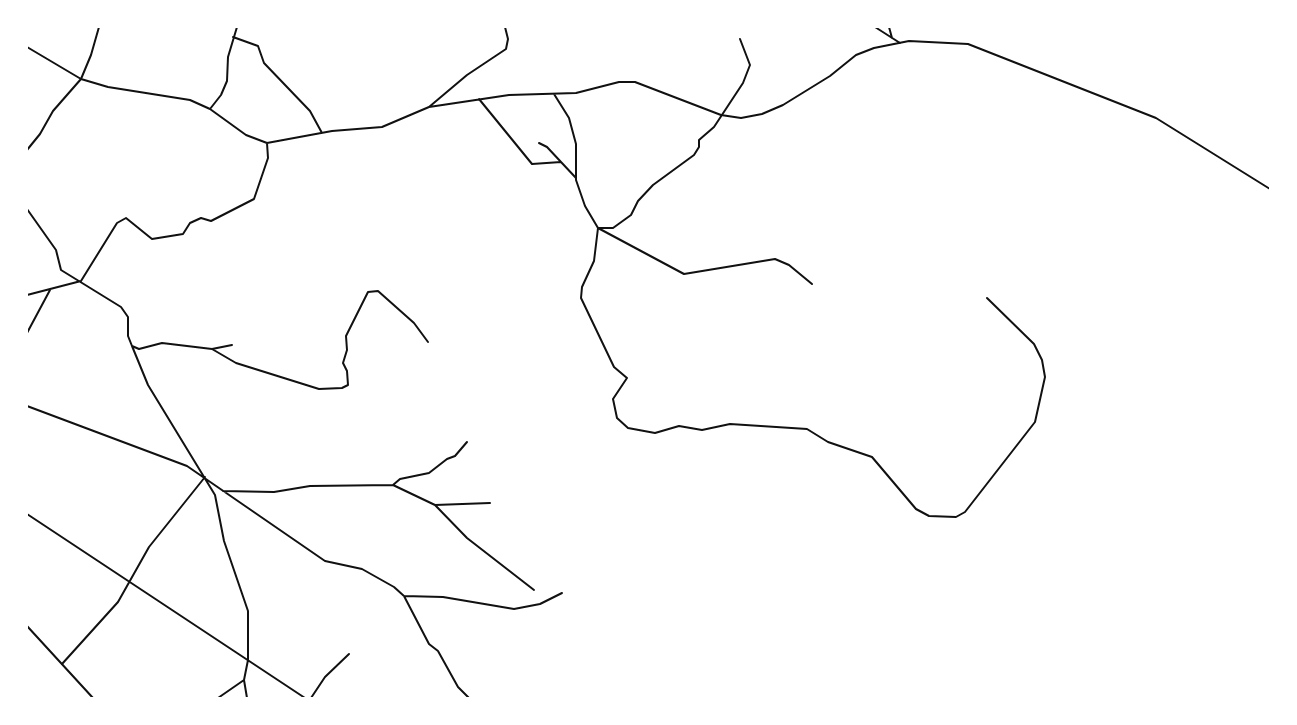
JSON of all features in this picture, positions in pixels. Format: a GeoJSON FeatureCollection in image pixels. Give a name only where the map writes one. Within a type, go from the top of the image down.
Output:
{"type":"FeatureCollection","features":[{"type":"Feature","properties":{"kind":"street"},"geometry":{"type":"LineString","coordinates":[[27,150],[40,134],[53,111],[81,79],[91,56],[99,27]]}},
{"type":"Feature","properties":{"kind":"street"},"geometry":{"type":"LineString","coordinates":[[210,109],[221,95],[227,81],[233,37],[237,27]]}},
{"type":"Feature","properties":{"kind":"street"},"geometry":{"type":"LineString","coordinates":[[429,107],[467,75],[506,49],[508,39],[506,27]]}},
{"type":"Feature","properties":{"kind":"street"},"geometry":{"type":"LineString","coordinates":[[875,27],[900,43]]}},
{"type":"Feature","properties":{"kind":"street"},"geometry":{"type":"LineString","coordinates":[[890,27],[892,39]]}},
{"type":"Feature","properties":{"kind":"street"},"geometry":{"type":"LineString","coordinates":[[233,37],[258,46],[264,63],[310,111],[322,133]]}},
{"type":"Feature","properties":{"kind":"street"},"geometry":{"type":"LineString","coordinates":[[598,228],[613,228],[631,215],[638,201],[653,185],[694,155],[699,147],[699,140],[714,127],[742,83],[750,65],[740,39]]}},
{"type":"Feature","properties":{"kind":"street"},"geometry":{"type":"LineString","coordinates":[[27,47],[81,79],[108,87],[180,97],[210,109],[246,135],[267,144],[337,130],[382,126],[429,107],[478,99],[576,93],[620,82],[635,82],[721,116],[741,118],[762,114],[783,105],[830,76],[856,55],[909,41],[968,44],[1156,118],[1270,189]]}},
{"type":"Feature","properties":{"kind":"street"},"geometry":{"type":"LineString","coordinates":[[554,94],[572,127],[576,144],[576,178],[585,206],[598,228],[684,274],[775,259],[789,265],[812,284]]}},
{"type":"Feature","properties":{"kind":"street"},"geometry":{"type":"LineString","coordinates":[[478,99],[532,164],[561,162]]}},
{"type":"Feature","properties":{"kind":"street"},"geometry":{"type":"LineString","coordinates":[[539,143],[547,147],[576,178]]}},
{"type":"Feature","properties":{"kind":"street"},"geometry":{"type":"LineString","coordinates":[[27,295],[81,281],[117,223],[126,218],[152,239],[183,234],[190,223],[201,218],[211,221],[254,199],[268,158],[267,144]]}},
{"type":"Feature","properties":{"kind":"street"},"geometry":{"type":"LineString","coordinates":[[27,209],[56,250],[61,270],[121,307],[128,317],[128,336],[148,385],[214,495],[224,541],[248,611],[248,660],[244,680],[247,698]]}},
{"type":"Feature","properties":{"kind":"street"},"geometry":{"type":"LineString","coordinates":[[598,228],[594,261],[582,287],[581,298],[614,367],[627,378],[613,399],[617,418],[628,428],[654,433],[679,426],[702,430],[730,424],[807,429],[828,442],[872,457],[916,508],[929,516],[956,517],[965,512],[1025,437],[1035,422],[1041,400],[1044,377],[1041,360],[1034,344],[987,298]]}},
{"type":"Feature","properties":{"kind":"street"},"geometry":{"type":"LineString","coordinates":[[27,333],[50,289]]}},
{"type":"Feature","properties":{"kind":"street"},"geometry":{"type":"LineString","coordinates":[[212,349],[236,363],[319,389],[342,388],[348,385],[347,371],[343,363],[347,350],[346,336],[368,292],[378,291],[414,323],[428,342]]}},
{"type":"Feature","properties":{"kind":"street"},"geometry":{"type":"LineString","coordinates":[[132,346],[139,349],[162,343],[212,349],[232,345]]}},
{"type":"Feature","properties":{"kind":"street"},"geometry":{"type":"LineString","coordinates":[[27,406],[106,438],[159,453],[205,477],[325,561],[362,569],[405,596],[443,597],[514,609],[540,604],[562,594]]}},
{"type":"Feature","properties":{"kind":"street"},"geometry":{"type":"LineString","coordinates":[[393,485],[400,479],[429,473],[447,459],[455,456],[467,442]]}},
{"type":"Feature","properties":{"kind":"street"},"geometry":{"type":"LineString","coordinates":[[62,664],[118,602],[128,579],[166,524],[205,477]]}},
{"type":"Feature","properties":{"kind":"street"},"geometry":{"type":"LineString","coordinates":[[223,491],[274,492],[310,486],[393,485],[435,505],[467,538],[534,590]]}},
{"type":"Feature","properties":{"kind":"street"},"geometry":{"type":"LineString","coordinates":[[435,505],[490,503]]}},
{"type":"Feature","properties":{"kind":"street"},"geometry":{"type":"LineString","coordinates":[[27,514],[305,698]]}},
{"type":"Feature","properties":{"kind":"street"},"geometry":{"type":"LineString","coordinates":[[405,596],[425,637],[438,651],[458,687],[470,698]]}},
{"type":"Feature","properties":{"kind":"street"},"geometry":{"type":"LineString","coordinates":[[27,627],[93,698]]}},
{"type":"Feature","properties":{"kind":"street"},"geometry":{"type":"LineString","coordinates":[[310,698],[325,677],[350,654]]}},
{"type":"Feature","properties":{"kind":"street"},"geometry":{"type":"LineString","coordinates":[[218,698],[244,680]]}}]}
